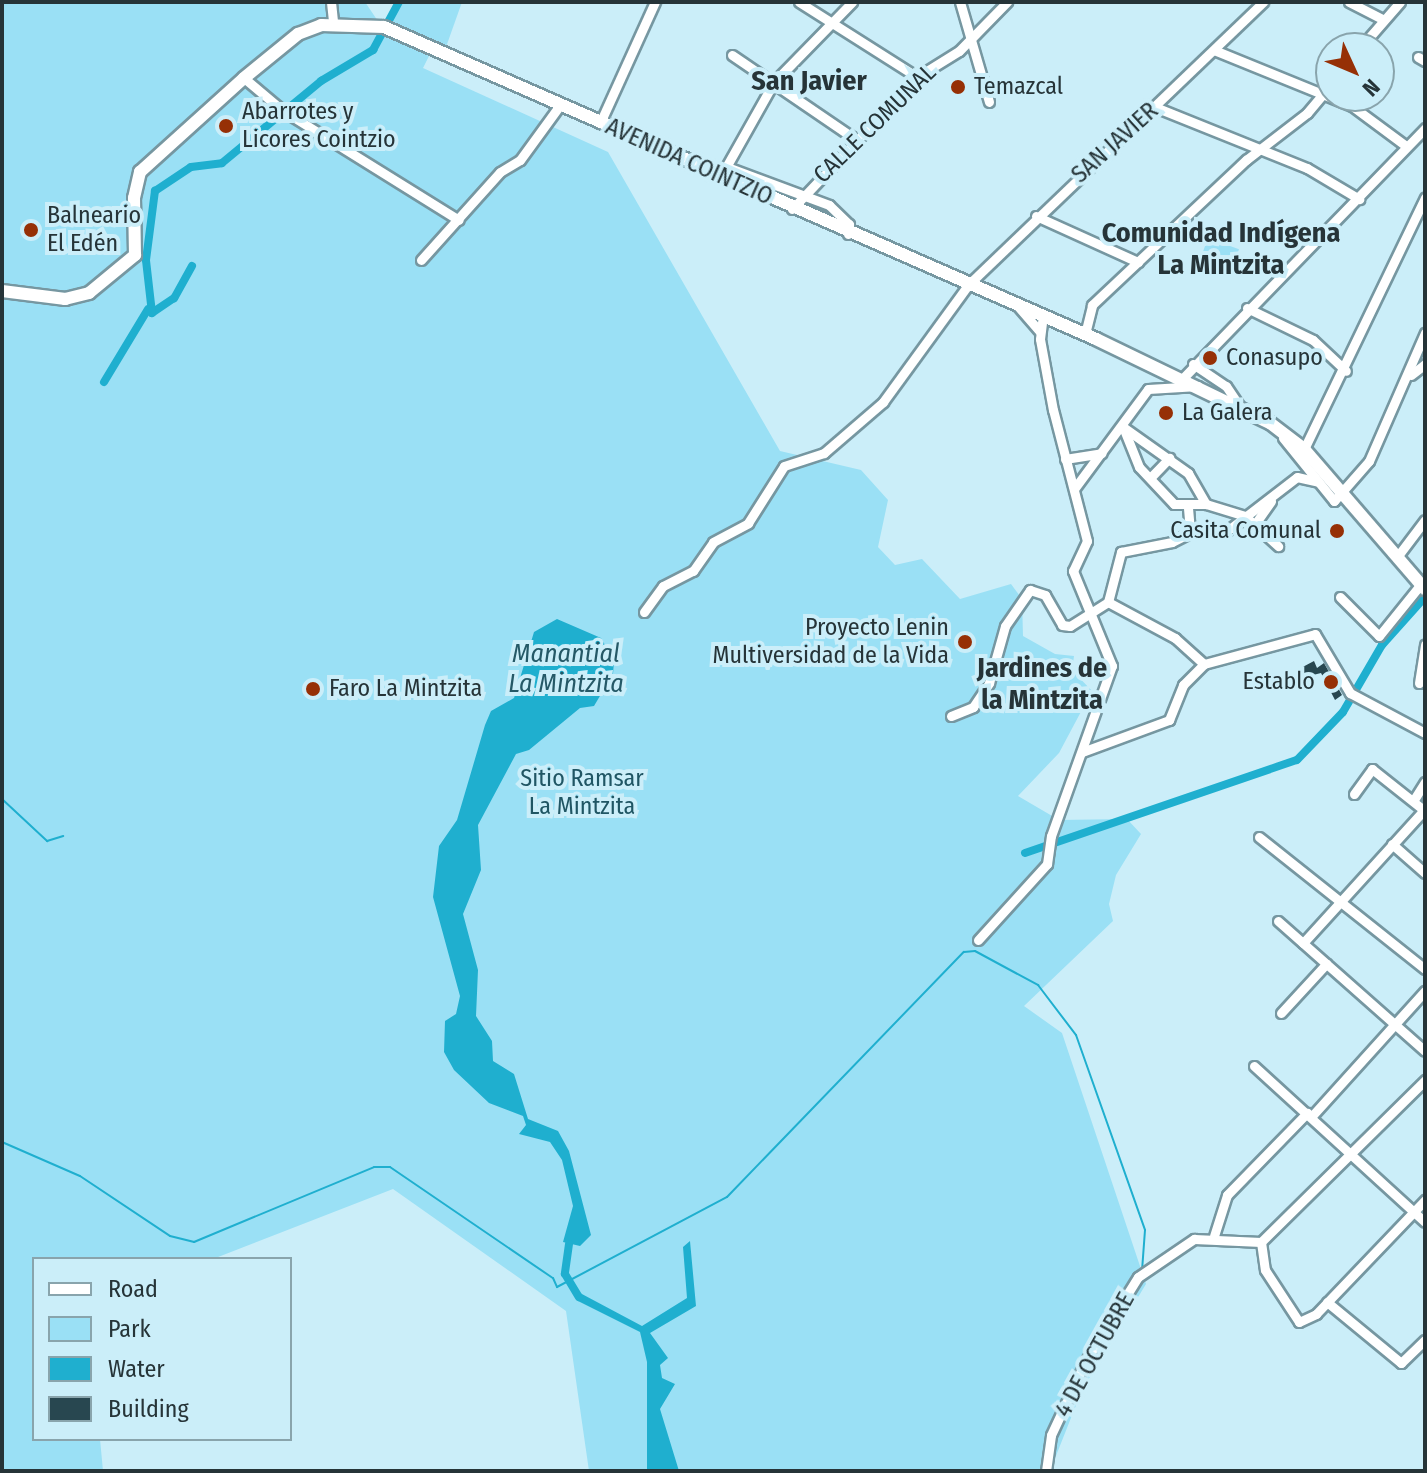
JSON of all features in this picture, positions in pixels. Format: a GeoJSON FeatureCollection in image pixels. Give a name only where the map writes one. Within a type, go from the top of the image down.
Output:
{"type":"FeatureCollection","features":[{"type":"Feature","properties":{"kind":"main road","name":"AVENIDA COINTZIO"},"geometry":{"type":"LineString","coordinates":[[2,291],[65,299],[89,293],[127,264],[140,243],[134,198],[140,172],[244,78],[298,34],[333,21],[389,28],[600,123],[724,171],[792,209],[1085,334],[1183,378],[1270,423],[1304,449],[1423,587]]}},
{"type":"Feature","properties":{"kind":"street"},"geometry":{"type":"LineString","coordinates":[[331,2],[333,21]]}},
{"type":"Feature","properties":{"kind":"street"},"geometry":{"type":"LineString","coordinates":[[600,123],[655,2]]}},
{"type":"Feature","properties":{"kind":"street"},"geometry":{"type":"LineString","coordinates":[[799,2],[917,77]]}},
{"type":"Feature","properties":{"kind":"street"},"geometry":{"type":"LineString","coordinates":[[848,234],[841,213],[804,193],[724,171],[774,82],[852,2]]}},
{"type":"Feature","properties":{"kind":"street"},"geometry":{"type":"LineString","coordinates":[[960,2],[989,102]]}},
{"type":"Feature","properties":{"kind":"street","name":"CALLE COMUNAL"},"geometry":{"type":"LineString","coordinates":[[792,209],[917,77],[969,40],[1007,2]]}},
{"type":"Feature","properties":{"kind":"street","name":"SAN JAVIER"},"geometry":{"type":"LineString","coordinates":[[644,612],[663,586],[693,571],[713,542],[748,523],[784,466],[824,453],[883,402],[968,285],[1036,216],[1263,2]]}},
{"type":"Feature","properties":{"kind":"street"},"geometry":{"type":"LineString","coordinates":[[1349,2],[1384,20]]}},
{"type":"Feature","properties":{"kind":"street"},"geometry":{"type":"LineString","coordinates":[[1374,32],[1400,2]]}},
{"type":"Feature","properties":{"kind":"street"},"geometry":{"type":"LineString","coordinates":[[1214,50],[1315,90]]}},
{"type":"Feature","properties":{"kind":"street"},"geometry":{"type":"LineString","coordinates":[[732,55],[858,141]]}},
{"type":"Feature","properties":{"kind":"street"},"geometry":{"type":"LineString","coordinates":[[244,78],[286,113],[459,220]]}},
{"type":"Feature","properties":{"kind":"street"},"geometry":{"type":"LineString","coordinates":[[1085,334],[1092,305],[1315,99]]}},
{"type":"Feature","properties":{"kind":"street"},"geometry":{"type":"LineString","coordinates":[[421,260],[500,172],[520,160],[560,105]]}},
{"type":"Feature","properties":{"kind":"street"},"geometry":{"type":"LineString","coordinates":[[1155,107],[1257,152],[1307,168],[1359,199]]}},
{"type":"Feature","properties":{"kind":"street"},"geometry":{"type":"LineString","coordinates":[[1360,112],[1406,146]]}},
{"type":"Feature","properties":{"kind":"street"},"geometry":{"type":"LineString","coordinates":[[1183,378],[1247,308],[1359,199],[1425,128]]}},
{"type":"Feature","properties":{"kind":"street"},"geometry":{"type":"LineString","coordinates":[[1304,449],[1346,371],[1396,248],[1415,227],[1425,198]]}},
{"type":"Feature","properties":{"kind":"street"},"geometry":{"type":"LineString","coordinates":[[1036,216],[1138,262]]}},
{"type":"Feature","properties":{"kind":"street"},"geometry":{"type":"LineString","coordinates":[[1016,304],[1040,332]]}},
{"type":"Feature","properties":{"kind":"street"},"geometry":{"type":"LineString","coordinates":[[1247,308],[1313,340],[1346,371]]}},
{"type":"Feature","properties":{"kind":"street"},"geometry":{"type":"LineString","coordinates":[[978,940],[1047,864],[1112,666],[1073,571],[1087,541],[1065,459],[1040,332],[1043,316]]}},
{"type":"Feature","properties":{"kind":"street"},"geometry":{"type":"LineString","coordinates":[[1270,423],[1334,501],[1369,461],[1411,375],[1425,335]]}},
{"type":"Feature","properties":{"kind":"street"},"geometry":{"type":"LineString","coordinates":[[1193,364],[1226,386],[1240,407]]}},
{"type":"Feature","properties":{"kind":"street"},"geometry":{"type":"LineString","coordinates":[[1411,375],[1425,364]]}},
{"type":"Feature","properties":{"kind":"street"},"geometry":{"type":"LineString","coordinates":[[1074,489],[1123,427],[1148,389],[1199,386]]}},
{"type":"Feature","properties":{"kind":"street"},"geometry":{"type":"LineString","coordinates":[[1123,427],[1188,473],[1206,504]]}},
{"type":"Feature","properties":{"kind":"street"},"geometry":{"type":"LineString","coordinates":[[1123,427],[1150,478],[1174,504],[1188,508],[1206,504],[1245,516],[1278,546]]}},
{"type":"Feature","properties":{"kind":"street"},"geometry":{"type":"LineString","coordinates":[[1065,459],[1102,453]]}},
{"type":"Feature","properties":{"kind":"street"},"geometry":{"type":"LineString","coordinates":[[1150,478],[1169,458]]}},
{"type":"Feature","properties":{"kind":"street"},"geometry":{"type":"LineString","coordinates":[[951,716],[973,707],[989,683],[1005,626],[1030,590],[1045,595],[1062,625],[1108,602],[1121,552],[1172,542],[1190,532],[1223,534],[1297,477],[1318,482]]}},
{"type":"Feature","properties":{"kind":"street"},"geometry":{"type":"LineString","coordinates":[[1255,524],[1275,495]]}},
{"type":"Feature","properties":{"kind":"street"},"geometry":{"type":"LineString","coordinates":[[1188,508],[1190,532]]}},
{"type":"Feature","properties":{"kind":"street"},"geometry":{"type":"LineString","coordinates":[[1397,557],[1425,520]]}},
{"type":"Feature","properties":{"kind":"street"},"geometry":{"type":"LineString","coordinates":[[1340,597],[1379,636],[1423,587]]}},
{"type":"Feature","properties":{"kind":"street"},"geometry":{"type":"LineString","coordinates":[[1108,602],[1175,638],[1204,664]]}},
{"type":"Feature","properties":{"kind":"street"},"geometry":{"type":"LineString","coordinates":[[1082,752],[1169,720],[1183,685],[1204,664],[1315,634],[1354,696],[1425,733]]}},
{"type":"Feature","properties":{"kind":"street"},"geometry":{"type":"LineString","coordinates":[[1419,683],[1425,644]]}},
{"type":"Feature","properties":{"kind":"street"},"geometry":{"type":"LineString","coordinates":[[1303,943],[1339,899],[1424,811],[1415,798],[1372,769],[1354,794]]}},
{"type":"Feature","properties":{"kind":"street"},"geometry":{"type":"LineString","coordinates":[[1415,798],[1425,782]]}},
{"type":"Feature","properties":{"kind":"street"},"geometry":{"type":"LineString","coordinates":[[1259,837],[1425,969]]}},
{"type":"Feature","properties":{"kind":"street"},"geometry":{"type":"LineString","coordinates":[[1392,844],[1425,873]]}},
{"type":"Feature","properties":{"kind":"street"},"geometry":{"type":"LineString","coordinates":[[1278,921],[1425,1051]]}},
{"type":"Feature","properties":{"kind":"street"},"geometry":{"type":"LineString","coordinates":[[1281,1013],[1326,964]]}},
{"type":"Feature","properties":{"kind":"street"},"geometry":{"type":"LineString","coordinates":[[1214,1236],[1227,1195],[1309,1115],[1425,991]]}},
{"type":"Feature","properties":{"kind":"street"},"geometry":{"type":"LineString","coordinates":[[1254,1066],[1425,1222]]}},
{"type":"Feature","properties":{"kind":"street"},"geometry":{"type":"LineString","coordinates":[[1425,1080],[1261,1242],[1265,1270],[1299,1322],[1327,1302],[1425,1200]]}},
{"type":"Feature","properties":{"kind":"street","name":"4 DE OCTUBRE"},"geometry":{"type":"LineString","coordinates":[[1046,1471],[1051,1435],[1085,1362],[1141,1274],[1194,1239],[1214,1236],[1261,1242]]}},
{"type":"Feature","properties":{"kind":"street"},"geometry":{"type":"LineString","coordinates":[[1327,1302],[1401,1363],[1425,1340]]}},
{"type":"Feature","properties":{"kind":"green space","name":"Sitio Ramsar La Mintzita"},"geometry":{"type":"Polygon","coordinates":[[[2,2],[365,2],[388,36],[430,54],[423,68],[608,152],[780,451],[861,470],[888,500],[878,547],[895,565],[922,559],[960,599],[1011,584],[1022,599],[1023,636],[1055,654],[1074,656],[1072,670],[1092,691],[1059,753],[1018,796],[1059,820],[1127,819],[1141,834],[1116,875],[1109,904],[1113,921],[1024,1006],[1062,1033],[1146,1284],[1082,1390],[1050,1471],[589,1471],[566,1311],[393,1189],[218,1257],[32,1257],[32,1441],[100,1441],[103,1471],[2,1471],[2,2]]]}},
{"type":"Feature","properties":{"kind":"green space"},"geometry":{"type":"Polygon","coordinates":[[[394,2],[462,2],[446,47],[388,23],[394,2]]]}},
{"type":"Feature","properties":{"kind":"green space"},"geometry":{"type":"Polygon","coordinates":[[[1208,238],[1239,249],[1233,267],[1202,256],[1208,238]]]}},
{"type":"Feature","properties":{"kind":"water","name":"Manantial La Mintzita"},"geometry":{"type":"Polygon","coordinates":[[[557,619],[601,638],[614,661],[613,674],[594,706],[580,708],[529,750],[516,754],[478,825],[481,870],[463,914],[478,970],[476,1016],[492,1041],[493,1061],[514,1074],[528,1119],[558,1131],[569,1151],[591,1235],[580,1246],[563,1242],[573,1206],[562,1160],[550,1142],[519,1134],[526,1125],[523,1116],[489,1103],[454,1070],[444,1052],[445,1021],[456,1014],[460,996],[433,897],[439,846],[457,820],[491,711],[514,698],[534,632],[557,619]]]}},
{"type":"Feature","properties":{"kind":"water"},"geometry":{"type":"Polygon","coordinates":[[[690,1241],[696,1306],[650,1333],[668,1358],[660,1365],[662,1378],[675,1384],[660,1409],[679,1471],[647,1471],[647,1362],[640,1332],[578,1301],[580,1293],[642,1326],[687,1298],[683,1247],[690,1241]]]}},
{"type":"Feature","properties":{"kind":"building"},"geometry":{"type":"Polygon","coordinates":[[[1314,661],[1317,668],[1324,663],[1342,695],[1335,700],[1321,673],[1301,678],[1297,670],[1314,661]]]}},
{"type":"Feature","properties":{"kind":"waterway"},"geometry":{"type":"LineString","coordinates":[[192,266],[174,298],[152,313],[146,260],[155,191],[191,167],[222,163],[321,81],[373,50],[399,2]]}},
{"type":"Feature","properties":{"kind":"waterway"},"geometry":{"type":"LineString","coordinates":[[104,382],[148,309]]}},
{"type":"Feature","properties":{"kind":"waterway"},"geometry":{"type":"LineString","coordinates":[[1025,853],[1297,760],[1343,712],[1382,645],[1425,597]]}},
{"type":"Feature","properties":{"kind":"waterway"},"geometry":{"type":"LineString","coordinates":[[2,799],[47,841],[63,836]]}},
{"type":"Feature","properties":{"kind":"waterway"},"geometry":{"type":"LineString","coordinates":[[2,1142],[80,1176],[170,1236],[194,1242],[374,1167],[390,1167],[553,1278],[557,1287],[727,1197],[964,952],[975,951],[1038,985],[1076,1035],[1145,1230],[1142,1271]]}},
{"type":"Feature","properties":{"kind":"waterway"},"geometry":{"type":"LineString","coordinates":[[569,1244],[565,1274],[579,1297]]}},
{"type":"Feature","properties":{"kind":"waterway"},"geometry":{"type":"LineString","coordinates":[[1106,1337],[1140,1281]]}},
{"type":"Feature","properties":{"kind":"waterway"},"geometry":{"type":"LineString","coordinates":[[1055,1440],[1092,1359]]}},
{"type":"Feature","properties":{"kind":"waterway"},"geometry":{"type":"LineString","coordinates":[[1052,1458],[1052,1471]]}},
{"type":"Feature","properties":{"kind":"place","name":"Temazcal"},"geometry":{"type":"Point","coordinates":[958,87]}},
{"type":"Feature","properties":{"kind":"place","name":"Abarrotes y Licores Cointzio"},"geometry":{"type":"Point","coordinates":[226,126]}},
{"type":"Feature","properties":{"kind":"place","name":"Balneario El Edén"},"geometry":{"type":"Point","coordinates":[31,230]}},
{"type":"Feature","properties":{"kind":"place","name":"Conasupo"},"geometry":{"type":"Point","coordinates":[1210,358]}},
{"type":"Feature","properties":{"kind":"place","name":"La Galera"},"geometry":{"type":"Point","coordinates":[1166,413]}},
{"type":"Feature","properties":{"kind":"place","name":"Casita Comunal"},"geometry":{"type":"Point","coordinates":[1337,531]}},
{"type":"Feature","properties":{"kind":"place","name":"Proyecto Lenin Multiversidad de la Vida"},"geometry":{"type":"Point","coordinates":[965,642]}},
{"type":"Feature","properties":{"kind":"place","name":"Establo"},"geometry":{"type":"Point","coordinates":[1331,682]}},
{"type":"Feature","properties":{"kind":"place","name":"Faro La Mintzita"},"geometry":{"type":"Point","coordinates":[313,689]}},
{"type":"Feature","properties":{"kind":"district","name":"San Javier"},"geometry":{"type":"Point","coordinates":[809,81]}},
{"type":"Feature","properties":{"kind":"district","name":"Comunidad Indígena La Mintzita"},"geometry":{"type":"Point","coordinates":[1221,249]}},
{"type":"Feature","properties":{"kind":"district","name":"Jardines de la Mintzita"},"geometry":{"type":"Point","coordinates":[1042,684]}}]}
